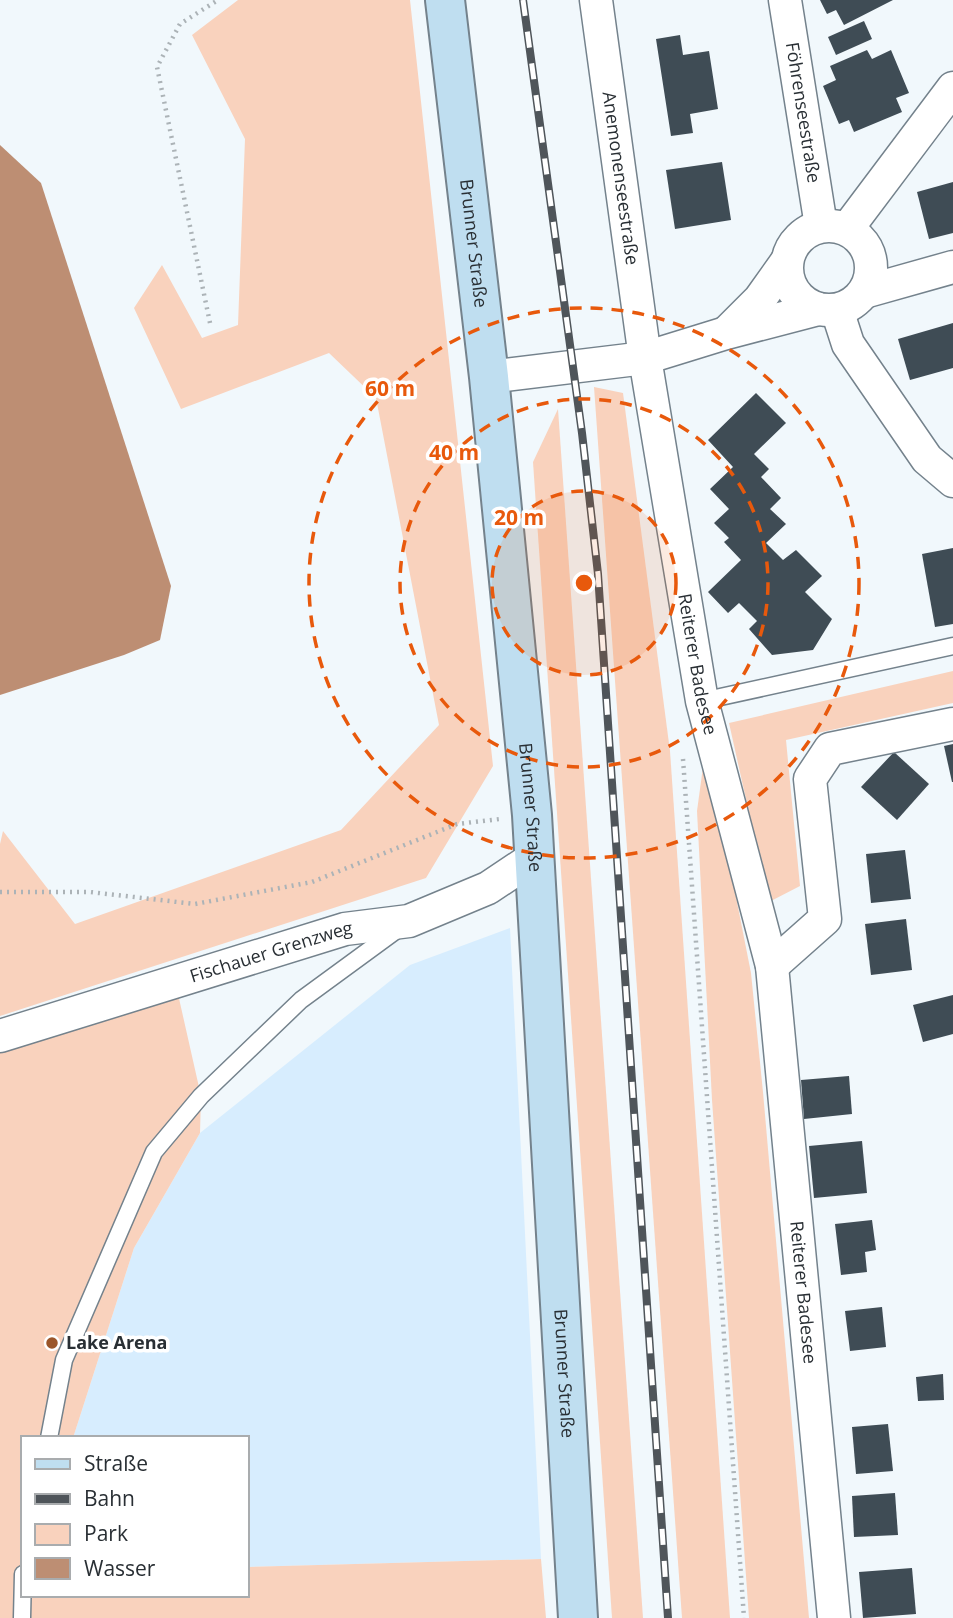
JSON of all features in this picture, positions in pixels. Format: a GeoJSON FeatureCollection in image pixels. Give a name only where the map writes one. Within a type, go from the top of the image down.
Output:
{"type":"FeatureCollection","features":[{"type":"Feature","properties":{"kind":"main road","name":"Brunner Straße"},"geometry":{"type":"LineString","coordinates":[[445,0],[489,377],[532,815],[578,1618]]}},
{"type":"Feature","properties":{"kind":"street","name":"Anemonenseestraße"},"geometry":{"type":"LineString","coordinates":[[596,0],[645,358]]}},
{"type":"Feature","properties":{"kind":"street","name":"Föhrenseestraße"},"geometry":{"type":"LineString","coordinates":[[785,0],[834,227]]}},
{"type":"Feature","properties":{"kind":"street"},"geometry":{"type":"LineString","coordinates":[[726,333],[760,299],[787,261],[798,238],[834,227],[953,88]]}},
{"type":"Feature","properties":{"kind":"street"},"geometry":{"type":"LineString","coordinates":[[834,227],[859,237],[867,249],[871,263],[870,278],[864,292]]}},
{"type":"Feature","properties":{"kind":"street"},"geometry":{"type":"LineString","coordinates":[[787,261],[787,273],[797,296],[827,309],[927,458],[953,481]]}},
{"type":"Feature","properties":{"kind":"street"},"geometry":{"type":"LineString","coordinates":[[489,377],[645,358],[726,333],[847,306],[864,292],[953,267]]}},
{"type":"Feature","properties":{"kind":"street","name":"Reiterer Badesee"},"geometry":{"type":"LineString","coordinates":[[645,358],[702,701],[772,966],[834,1618]]}},
{"type":"Feature","properties":{"kind":"street"},"geometry":{"type":"LineString","coordinates":[[772,966],[825,919],[810,779],[830,749],[953,724]]}},
{"type":"Feature","properties":{"kind":"street","name":"Fischauer Grenzweg"},"geometry":{"type":"LineString","coordinates":[[0,1036],[345,929],[409,921],[488,888],[533,858]]}},
{"type":"Feature","properties":{"kind":"lane"},"geometry":{"type":"LineString","coordinates":[[702,701],[953,646]]}},
{"type":"Feature","properties":{"kind":"lane"},"geometry":{"type":"LineString","coordinates":[[49,1436],[64,1360],[154,1152],[201,1096],[300,1000],[409,921]]}},
{"type":"Feature","properties":{"kind":"lane"},"geometry":{"type":"LineString","coordinates":[[22,1597],[22,1618]]}},
{"type":"Feature","properties":{"kind":"path"},"geometry":{"type":"LineString","coordinates":[[210,323],[157,67],[180,24],[218,0]]}},
{"type":"Feature","properties":{"kind":"path"},"geometry":{"type":"LineString","coordinates":[[711,737],[682,746],[744,1618]]}},
{"type":"Feature","properties":{"kind":"path"},"geometry":{"type":"LineString","coordinates":[[0,892],[90,892],[195,904],[312,883],[457,824],[532,815]]}},
{"type":"Feature","properties":{"kind":"shaded area"},"geometry":{"type":"Polygon","coordinates":[[[510,928],[541,1559],[248,1567],[248,1436],[74,1436],[134,1248],[200,1133],[410,965],[510,928]]]}},
{"type":"Feature","properties":{"kind":"green space"},"geometry":{"type":"Polygon","coordinates":[[[238,0],[410,0],[493,766],[426,878],[0,1016],[0,844],[3,831],[75,924],[341,830],[439,725],[376,398],[329,353],[181,409],[134,308],[162,265],[202,338],[238,325],[245,139],[192,35],[238,0]]]}},
{"type":"Feature","properties":{"kind":"green space"},"geometry":{"type":"Polygon","coordinates":[[[594,387],[623,393],[670,751],[730,1618],[682,1618],[594,387]]]}},
{"type":"Feature","properties":{"kind":"green space"},"geometry":{"type":"Polygon","coordinates":[[[558,409],[643,1618],[612,1618],[533,462],[558,409]]]}},
{"type":"Feature","properties":{"kind":"green space"},"geometry":{"type":"Polygon","coordinates":[[[953,671],[953,703],[786,740],[800,886],[769,902],[729,723],[953,671]]]}},
{"type":"Feature","properties":{"kind":"green space"},"geometry":{"type":"Polygon","coordinates":[[[706,745],[751,973],[809,1618],[749,1618],[712,1100],[697,811],[706,745]]]}},
{"type":"Feature","properties":{"kind":"green space","name":"Lake Arena"},"geometry":{"type":"Polygon","coordinates":[[[178,994],[201,1096],[200,1133],[134,1248],[74,1436],[21,1436],[21,1597],[248,1597],[248,1567],[541,1559],[546,1618],[0,1618],[0,1046],[178,994]]]}},
{"type":"Feature","properties":{"kind":"water"},"geometry":{"type":"Polygon","coordinates":[[[0,145],[41,183],[171,586],[160,640],[124,655],[0,695],[0,145]]]}},
{"type":"Feature","properties":{"kind":"building"},"geometry":{"type":"Polygon","coordinates":[[[820,0],[893,0],[844,25],[836,10],[827,14],[820,0]]]}},
{"type":"Feature","properties":{"kind":"building"},"geometry":{"type":"Polygon","coordinates":[[[864,21],[872,39],[836,55],[828,37],[864,21]]]}},
{"type":"Feature","properties":{"kind":"building"},"geometry":{"type":"Polygon","coordinates":[[[680,35],[683,55],[709,51],[718,109],[690,114],[693,133],[671,136],[656,39],[680,35]]]}},
{"type":"Feature","properties":{"kind":"building"},"geometry":{"type":"Polygon","coordinates":[[[867,50],[872,59],[891,50],[909,93],[896,98],[902,112],[854,132],[849,120],[839,124],[823,86],[836,80],[830,66],[867,50]]]}},
{"type":"Feature","properties":{"kind":"building"},"geometry":{"type":"Polygon","coordinates":[[[722,162],[731,220],[675,229],[666,170],[722,162]]]}},
{"type":"Feature","properties":{"kind":"building"},"geometry":{"type":"Polygon","coordinates":[[[953,182],[953,233],[929,239],[917,192],[953,182]]]}},
{"type":"Feature","properties":{"kind":"building"},"geometry":{"type":"Polygon","coordinates":[[[953,323],[953,368],[910,380],[898,339],[953,323]]]}},
{"type":"Feature","properties":{"kind":"building"},"geometry":{"type":"Polygon","coordinates":[[[756,393],[786,423],[754,454],[769,469],[761,477],[781,498],[770,509],[786,524],[766,543],[783,560],[796,550],[822,576],[805,592],[832,619],[813,650],[772,655],[749,629],[757,621],[739,603],[728,613],[708,592],[741,560],[724,542],[729,538],[714,523],[729,509],[710,489],[733,467],[708,440],[756,393]]]}},
{"type":"Feature","properties":{"kind":"building"},"geometry":{"type":"Polygon","coordinates":[[[953,548],[953,624],[935,627],[922,554],[953,548]]]}},
{"type":"Feature","properties":{"kind":"building"},"geometry":{"type":"Polygon","coordinates":[[[953,744],[953,782],[952,782],[944,746],[953,744]]]}},
{"type":"Feature","properties":{"kind":"building"},"geometry":{"type":"Polygon","coordinates":[[[894,752],[929,784],[897,820],[861,787],[894,752]]]}},
{"type":"Feature","properties":{"kind":"building"},"geometry":{"type":"Polygon","coordinates":[[[905,850],[911,899],[871,903],[866,854],[905,850]]]}},
{"type":"Feature","properties":{"kind":"building"},"geometry":{"type":"Polygon","coordinates":[[[906,919],[912,970],[871,975],[865,924],[906,919]]]}},
{"type":"Feature","properties":{"kind":"building"},"geometry":{"type":"Polygon","coordinates":[[[953,995],[953,1034],[923,1042],[913,1005],[953,995]]]}},
{"type":"Feature","properties":{"kind":"building"},"geometry":{"type":"Polygon","coordinates":[[[849,1076],[852,1114],[804,1119],[801,1080],[849,1076]]]}},
{"type":"Feature","properties":{"kind":"building"},"geometry":{"type":"Polygon","coordinates":[[[862,1141],[867,1193],[814,1198],[809,1146],[862,1141]]]}},
{"type":"Feature","properties":{"kind":"building"},"geometry":{"type":"Polygon","coordinates":[[[872,1220],[876,1250],[865,1252],[867,1272],[841,1275],[835,1224],[872,1220]]]}},
{"type":"Feature","properties":{"kind":"building"},"geometry":{"type":"Polygon","coordinates":[[[882,1307],[886,1347],[850,1351],[845,1311],[882,1307]]]}},
{"type":"Feature","properties":{"kind":"building"},"geometry":{"type":"Polygon","coordinates":[[[943,1374],[944,1400],[918,1401],[916,1377],[943,1374]]]}},
{"type":"Feature","properties":{"kind":"building"},"geometry":{"type":"Polygon","coordinates":[[[888,1424],[893,1471],[856,1474],[852,1427],[888,1424]]]}},
{"type":"Feature","properties":{"kind":"building"},"geometry":{"type":"Polygon","coordinates":[[[895,1493],[898,1535],[854,1537],[852,1496],[895,1493]]]}},
{"type":"Feature","properties":{"kind":"building"},"geometry":{"type":"Polygon","coordinates":[[[912,1568],[916,1614],[863,1618],[859,1572],[912,1568]]]}},
{"type":"Feature","properties":{"kind":"railway"},"geometry":{"type":"LineString","coordinates":[[523,0],[582,433],[598,574],[668,1618]]}},
{"type":"Feature","properties":{"kind":"place","name":"Lake Arena"},"geometry":{"type":"Point","coordinates":[52,1343]}}]}
